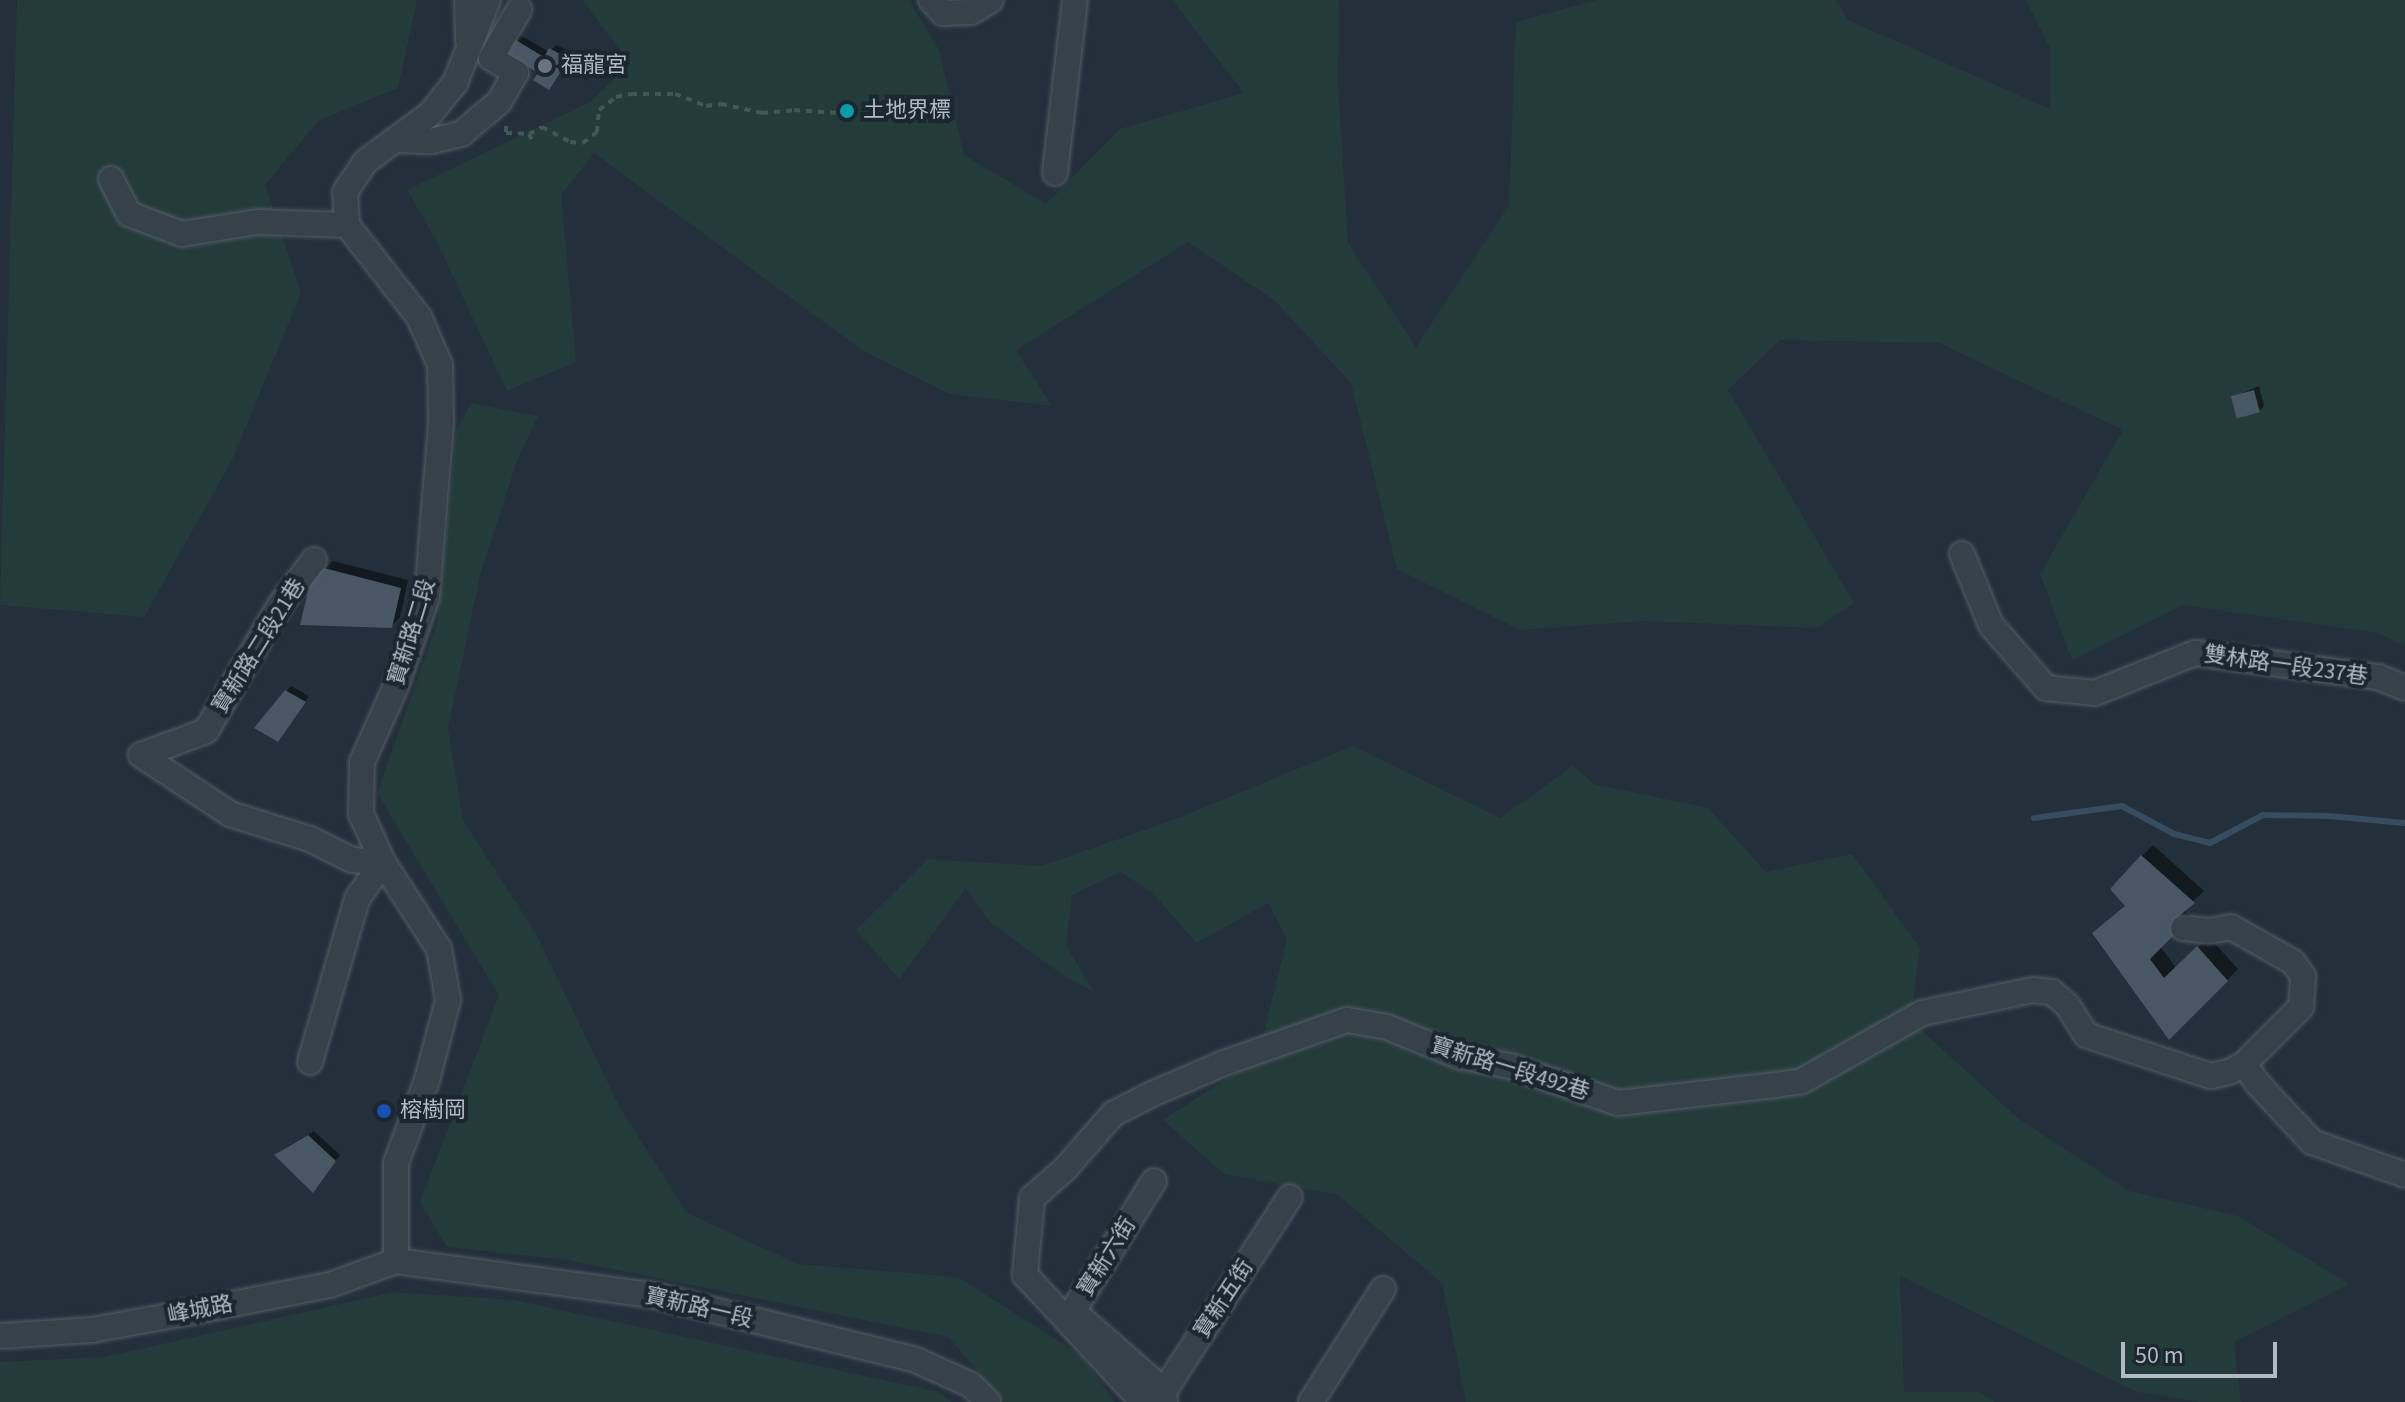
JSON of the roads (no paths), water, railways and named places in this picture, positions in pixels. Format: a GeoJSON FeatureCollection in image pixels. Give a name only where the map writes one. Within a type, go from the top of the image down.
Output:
{"type":"FeatureCollection","features":[{"type":"Feature","properties":{"kind":"street"},"geometry":{"type":"LineString","coordinates":[[467,0],[468,51]]}},
{"type":"Feature","properties":{"kind":"street"},"geometry":{"type":"LineString","coordinates":[[111,179],[129,214],[182,234],[257,222],[347,225],[345,192],[365,162],[430,114],[455,83],[488,0]]}},
{"type":"Feature","properties":{"kind":"street"},"geometry":{"type":"LineString","coordinates":[[931,0],[943,13],[971,12],[991,0]]}},
{"type":"Feature","properties":{"kind":"street"},"geometry":{"type":"LineString","coordinates":[[1055,173],[1075,0]]}},
{"type":"Feature","properties":{"kind":"street"},"geometry":{"type":"LineString","coordinates":[[397,140],[431,141],[461,134],[499,102],[516,73],[491,58],[519,10]]}},
{"type":"Feature","properties":{"kind":"street","name":"寶新路二段"},"geometry":{"type":"LineString","coordinates":[[347,225],[419,317],[440,365],[440,436],[427,597],[396,686],[362,762],[361,814],[383,862],[439,949],[448,1000],[427,1080],[396,1163],[396,1261]]}},
{"type":"Feature","properties":{"kind":"street","name":"雙林路一段237巷"},"geometry":{"type":"LineString","coordinates":[[1962,554],[1991,625],[2046,688],[2095,693],[2195,653],[2378,677],[2405,688]]}},
{"type":"Feature","properties":{"kind":"street","name":"寶新路二段21巷"},"geometry":{"type":"LineString","coordinates":[[314,560],[280,605],[206,731],[141,755],[230,814],[310,839],[352,860],[383,862]]}},
{"type":"Feature","properties":{"kind":"street"},"geometry":{"type":"LineString","coordinates":[[310,1062],[357,899],[383,862]]}},
{"type":"Feature","properties":{"kind":"street","name":"寶新路一段492巷"},"geometry":{"type":"LineString","coordinates":[[1157,1398],[1025,1275],[1032,1198],[1066,1168],[1113,1114],[1224,1063],[1347,1020],[1387,1027],[1458,1056],[1510,1066],[1618,1103],[1802,1081],[1922,1013],[2033,990],[2052,992],[2068,1006],[2086,1035],[2211,1076],[2244,1064],[2301,1007],[2303,976],[2293,962],[2231,927],[2210,931],[2183,928]]}},
{"type":"Feature","properties":{"kind":"street"},"geometry":{"type":"LineString","coordinates":[[2244,1064],[2258,1084],[2312,1142],[2405,1175]]}},
{"type":"Feature","properties":{"kind":"street","name":"寶新六街"},"geometry":{"type":"LineString","coordinates":[[1154,1181],[1073,1311],[1157,1398]]}},
{"type":"Feature","properties":{"kind":"street","name":"寶新五街"},"geometry":{"type":"LineString","coordinates":[[1157,1398],[1290,1197]]}},
{"type":"Feature","properties":{"kind":"street","name":"峰城路"},"geometry":{"type":"LineString","coordinates":[[7,1335],[92,1330],[202,1310],[330,1285],[396,1261]]}},
{"type":"Feature","properties":{"kind":"street","name":"寶新路一段"},"geometry":{"type":"LineString","coordinates":[[396,1261],[652,1295],[916,1360],[971,1385],[988,1402]]}},
{"type":"Feature","properties":{"kind":"street"},"geometry":{"type":"LineString","coordinates":[[1311,1402],[1383,1289]]}},
{"type":"Feature","properties":{"kind":"waterway"},"geometry":{"type":"LineString","coordinates":[[2034,818],[2122,806],[2174,834],[2210,843],[2263,815],[2329,816],[2405,823]]}},
{"type":"Feature","properties":{"kind":"place","name":"福龍宮"},"geometry":{"type":"Point","coordinates":[545,66]}},
{"type":"Feature","properties":{"kind":"place","name":"土地界標"},"geometry":{"type":"Point","coordinates":[847,111]}},
{"type":"Feature","properties":{"kind":"place","name":"榕樹岡"},"geometry":{"type":"Point","coordinates":[384,1111]}}]}
